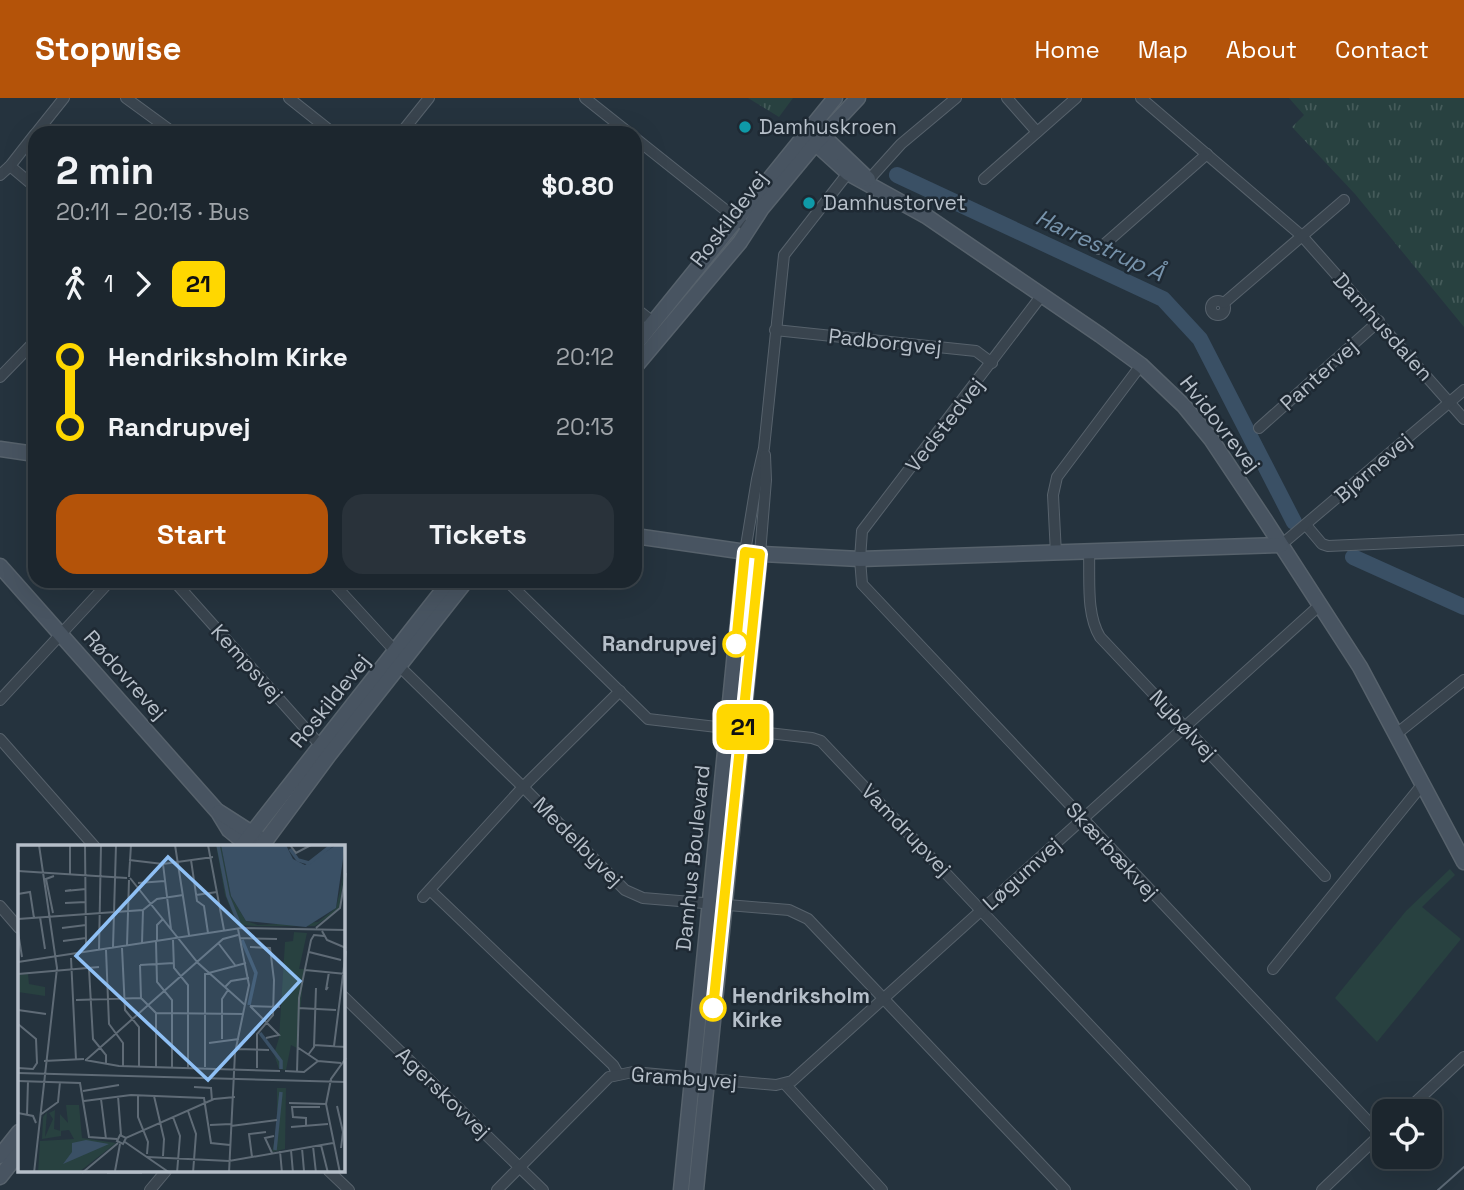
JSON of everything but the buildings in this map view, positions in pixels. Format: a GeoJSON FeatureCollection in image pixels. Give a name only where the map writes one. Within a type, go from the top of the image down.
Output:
{"type":"FeatureCollection","features":[{"type":"Feature","properties":{"kind":"street"},"geometry":{"type":"LineString","coordinates":[[42,126],[64,98]]}},
{"type":"Feature","properties":{"kind":"street"},"geometry":{"type":"LineString","coordinates":[[127,98],[165,126]]}},
{"type":"Feature","properties":{"kind":"street"},"geometry":{"type":"LineString","coordinates":[[289,98],[324,126]]}},
{"type":"Feature","properties":{"kind":"street"},"geometry":{"type":"LineString","coordinates":[[407,126],[429,98]]}},
{"type":"Feature","properties":{"kind":"street"},"geometry":{"type":"LineString","coordinates":[[585,98],[620,126]]}},
{"type":"Feature","properties":{"kind":"street","name":"Roskildevej"},"geometry":{"type":"LineString","coordinates":[[642,359],[707,282],[815,138],[835,98]]}},
{"type":"Feature","properties":{"kind":"street","name":"Roskildevej"},"geometry":{"type":"LineString","coordinates":[[642,336],[736,219],[858,98]]}},
{"type":"Feature","properties":{"kind":"street"},"geometry":{"type":"LineString","coordinates":[[871,184],[901,144],[956,98]]}},
{"type":"Feature","properties":{"kind":"street"},"geometry":{"type":"LineString","coordinates":[[1007,98],[1037,132]]}},
{"type":"Feature","properties":{"kind":"street"},"geometry":{"type":"LineString","coordinates":[[984,178],[1076,98]]}},
{"type":"Feature","properties":{"kind":"street","name":"Damhusdalen"},"geometry":{"type":"LineString","coordinates":[[1140,98],[1302,236],[1464,419]]}},
{"type":"Feature","properties":{"kind":"street","name":"Hvidovrevej"},"geometry":{"type":"LineString","coordinates":[[815,138],[848,173],[926,216],[1042,295],[1142,365],[1184,406],[1210,439],[1360,667],[1463,858]]}},
{"type":"Feature","properties":{"kind":"street","name":"Hvidovrevej"},"geometry":{"type":"LineString","coordinates":[[815,138],[871,184]]}},
{"type":"Feature","properties":{"kind":"street"},"geometry":{"type":"LineString","coordinates":[[0,174],[28,143]]}},
{"type":"Feature","properties":{"kind":"street"},"geometry":{"type":"LineString","coordinates":[[642,144],[748,228]]}},
{"type":"Feature","properties":{"kind":"street"},"geometry":{"type":"LineString","coordinates":[[1099,249],[1207,154]]}},
{"type":"Feature","properties":{"kind":"street"},"geometry":{"type":"LineString","coordinates":[[9,166],[28,181]]}},
{"type":"Feature","properties":{"kind":"street","name":"Damhus Boulevard"},"geometry":{"type":"LineString","coordinates":[[695,1190],[698,1078],[709,903],[745,552],[764,448],[780,278],[784,255],[848,173]]}},
{"type":"Feature","properties":{"kind":"street"},"geometry":{"type":"LineString","coordinates":[[1224,303],[1344,200]]}},
{"type":"Feature","properties":{"kind":"street","name":"Vedstedvej"},"geometry":{"type":"LineString","coordinates":[[860,559],[862,531],[1042,295]]}},
{"type":"Feature","properties":{"kind":"street"},"geometry":{"type":"LineString","coordinates":[[642,314],[653,323]]}},
{"type":"Feature","properties":{"kind":"street","name":"Pantervej"},"geometry":{"type":"LineString","coordinates":[[1259,428],[1379,321]]}},
{"type":"Feature","properties":{"kind":"street","name":"Padborgvej"},"geometry":{"type":"LineString","coordinates":[[775,330],[976,351],[992,363]]}},
{"type":"Feature","properties":{"kind":"street"},"geometry":{"type":"LineString","coordinates":[[0,377],[28,348]]}},
{"type":"Feature","properties":{"kind":"street"},"geometry":{"type":"LineString","coordinates":[[1056,554],[1053,495],[1057,477],[1142,365]]}},
{"type":"Feature","properties":{"kind":"street","name":"Bjørnevej"},"geometry":{"type":"LineString","coordinates":[[1281,545],[1464,390]]}},
{"type":"Feature","properties":{"kind":"street","name":"Damhus Boulevard"},"geometry":{"type":"LineString","coordinates":[[681,1190],[724,905],[760,554],[766,480],[764,448]]}},
{"type":"Feature","properties":{"kind":"street"},"geometry":{"type":"LineString","coordinates":[[0,449],[28,453]]}},
{"type":"Feature","properties":{"kind":"street"},"geometry":{"type":"LineString","coordinates":[[1306,525],[1322,544],[1328,546],[1464,540]]}},
{"type":"Feature","properties":{"kind":"street"},"geometry":{"type":"LineString","coordinates":[[642,537],[760,554],[860,559],[1281,545]]}},
{"type":"Feature","properties":{"kind":"street","name":"Nybølvej"},"geometry":{"type":"LineString","coordinates":[[1089,553],[1093,626],[1100,637],[1325,876]]}},
{"type":"Feature","properties":{"kind":"street","name":"Skærbækvej"},"geometry":{"type":"LineString","coordinates":[[860,559],[860,579],[864,589],[1372,1123]]}},
{"type":"Feature","properties":{"kind":"street","name":"Rødovrevej"},"geometry":{"type":"LineString","coordinates":[[0,566],[218,811],[229,830],[252,843]]}},
{"type":"Feature","properties":{"kind":"street"},"geometry":{"type":"LineString","coordinates":[[0,700],[103,588]]}},
{"type":"Feature","properties":{"kind":"street","name":"Kempsvej"},"geometry":{"type":"LineString","coordinates":[[180,588],[321,746]]}},
{"type":"Feature","properties":{"kind":"street","name":"Medelbyvej"},"geometry":{"type":"LineString","coordinates":[[337,588],[397,659],[625,890],[643,898],[789,910],[802,915],[1065,1190]]}},
{"type":"Feature","properties":{"kind":"street","name":"Roskildevej"},"geometry":{"type":"LineString","coordinates":[[252,843],[397,659],[445,588]]}},
{"type":"Feature","properties":{"kind":"street","name":"Roskildevej"},"geometry":{"type":"LineString","coordinates":[[252,843],[321,746],[460,588]]}},
{"type":"Feature","properties":{"kind":"street","name":"Vamdrupvej"},"geometry":{"type":"LineString","coordinates":[[515,588],[648,719],[821,741],[1245,1190]]}},
{"type":"Feature","properties":{"kind":"street","name":"Løgumvej"},"geometry":{"type":"LineString","coordinates":[[785,1084],[798,1076],[1321,605]]}},
{"type":"Feature","properties":{"kind":"street"},"geometry":{"type":"LineString","coordinates":[[1395,735],[1464,680]]}},
{"type":"Feature","properties":{"kind":"street"},"geometry":{"type":"LineString","coordinates":[[523,787],[620,691]]}},
{"type":"Feature","properties":{"kind":"street"},"geometry":{"type":"LineString","coordinates":[[0,739],[93,845]]}},
{"type":"Feature","properties":{"kind":"street"},"geometry":{"type":"LineString","coordinates":[[1273,969],[1422,785]]}},
{"type":"Feature","properties":{"kind":"street","name":"Grambyvej"},"geometry":{"type":"LineString","coordinates":[[523,787],[427,893],[613,1065],[618,1074],[633,1072],[785,1084]]}},
{"type":"Feature","properties":{"kind":"street"},"geometry":{"type":"LineString","coordinates":[[0,906],[18,927]]}},
{"type":"Feature","properties":{"kind":"street","name":"Agerskovvej"},"geometry":{"type":"LineString","coordinates":[[345,998],[543,1190]]}},
{"type":"Feature","properties":{"kind":"street"},"geometry":{"type":"LineString","coordinates":[[1419,1099],[1464,1057]]}},
{"type":"Feature","properties":{"kind":"street"},"geometry":{"type":"LineString","coordinates":[[497,1190],[602,1082],[618,1074]]}},
{"type":"Feature","properties":{"kind":"street"},"geometry":{"type":"LineString","coordinates":[[785,1084],[882,1190]]}},
{"type":"Feature","properties":{"kind":"street"},"geometry":{"type":"LineString","coordinates":[[0,1156],[18,1133]]}},
{"type":"Feature","properties":{"kind":"street"},"geometry":{"type":"LineString","coordinates":[[1322,1190],[1372,1142]]}},
{"type":"Feature","properties":{"kind":"street"},"geometry":{"type":"LineString","coordinates":[[0,1177],[18,1154]]}},
{"type":"Feature","properties":{"kind":"street"},"geometry":{"type":"LineString","coordinates":[[150,1190],[165,1172]]}},
{"type":"Feature","properties":{"kind":"street"},"geometry":{"type":"LineString","coordinates":[[330,1172],[349,1190]]}},
{"type":"Feature","properties":{"kind":"green space"},"geometry":{"type":"Polygon","coordinates":[[[748,98],[793,98],[779,117],[748,98]]]}},
{"type":"Feature","properties":{"kind":"green space"},"geometry":{"type":"Polygon","coordinates":[[[1289,98],[1464,98],[1464,327],[1355,194],[1292,127],[1304,115],[1289,98]]]}},
{"type":"Feature","properties":{"kind":"green space"},"geometry":{"type":"Polygon","coordinates":[[[1450,869],[1455,875],[1422,907],[1461,939],[1377,1042],[1335,998],[1406,911],[1450,869]]]}},
{"type":"Feature","properties":{"kind":"waterway","name":"Harrestrup Å"},"geometry":{"type":"LineString","coordinates":[[897,175],[1163,299],[1200,339],[1294,522]]}},
{"type":"Feature","properties":{"kind":"waterway","name":"Harrestrup Å"},"geometry":{"type":"LineString","coordinates":[[1353,557],[1464,607]]}},
{"type":"Feature","properties":{"kind":"tram line"},"geometry":{"type":"LineString","coordinates":[[1438,1190],[1464,1167]]}},
{"type":"Feature","properties":{"kind":"bus line","name":"21"},"geometry":{"type":"LineString","coordinates":[[713,1008],[760,554],[745,552],[736,644]]}},
{"type":"Feature","properties":{"kind":"place","name":"Damhuskroen"},"geometry":{"type":"Point","coordinates":[745,127]}},
{"type":"Feature","properties":{"kind":"place","name":"Damhustorvet"},"geometry":{"type":"Point","coordinates":[809,203]}},
{"type":"Feature","properties":{"kind":"place","name":"Randrupvej"},"geometry":{"type":"Point","coordinates":[736,644]}},
{"type":"Feature","properties":{"kind":"place","name":"Hendriksholm Kirke"},"geometry":{"type":"Point","coordinates":[713,1008]}}]}
